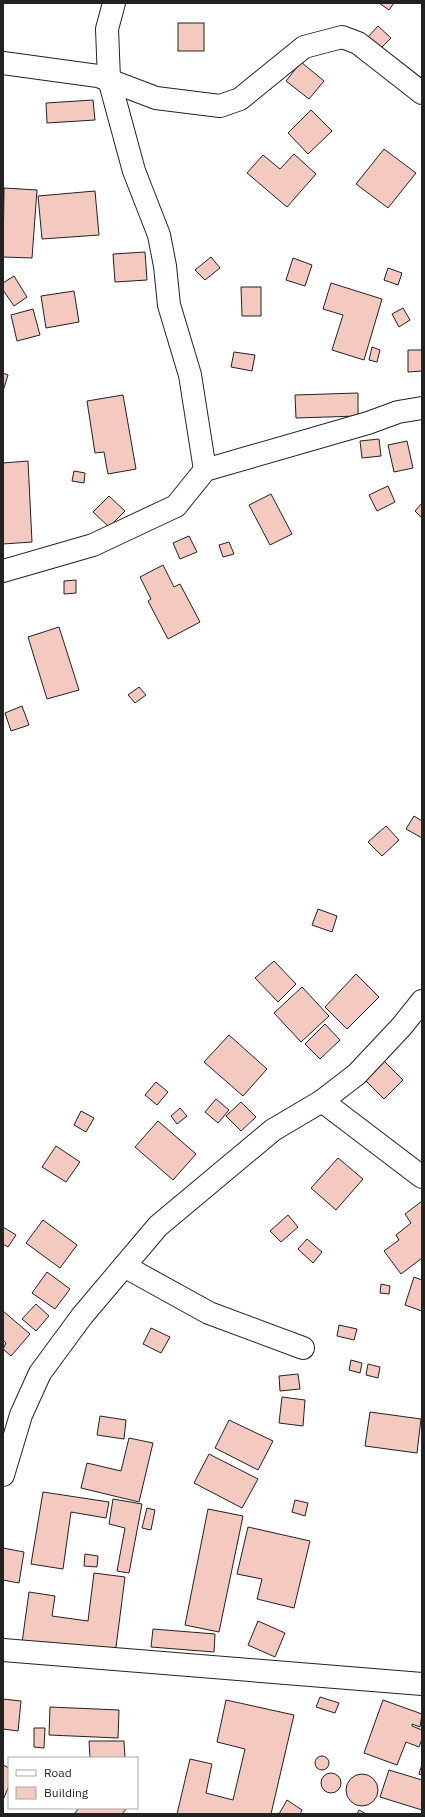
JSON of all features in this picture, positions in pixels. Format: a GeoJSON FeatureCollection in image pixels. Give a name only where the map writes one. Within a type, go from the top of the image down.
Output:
{"type":"FeatureCollection","features":[{"type":"Feature","properties":{"kind":"street"},"geometry":{"type":"LineString","coordinates":[[114,3],[107,29],[109,80],[134,171],[158,235],[165,266],[169,305],[190,375],[205,470]]}},
{"type":"Feature","properties":{"kind":"street"},"geometry":{"type":"LineString","coordinates":[[3,63],[98,76],[156,98],[220,106],[240,99],[304,47],[342,37],[358,43],[422,94]]}},
{"type":"Feature","properties":{"kind":"street"},"geometry":{"type":"LineString","coordinates":[[3,571],[93,545],[176,506],[205,470],[368,423],[398,412],[422,408]]}},
{"type":"Feature","properties":{"kind":"street"},"geometry":{"type":"LineString","coordinates":[[3,1475],[21,1415],[40,1373],[82,1316],[158,1226],[273,1130],[322,1101],[356,1074],[402,1026],[422,1001]]}},
{"type":"Feature","properties":{"kind":"street"},"geometry":{"type":"LineString","coordinates":[[322,1101],[422,1177]]}},
{"type":"Feature","properties":{"kind":"street"},"geometry":{"type":"LineString","coordinates":[[124,1266],[209,1313],[303,1348]]}},
{"type":"Feature","properties":{"kind":"street"},"geometry":{"type":"LineString","coordinates":[[3,1650],[422,1684]]}},
{"type":"Feature","properties":{"kind":"building"},"geometry":{"type":"Polygon","coordinates":[[[379,3],[394,3],[389,10],[379,3]]]}},
{"type":"Feature","properties":{"kind":"building"},"geometry":{"type":"Polygon","coordinates":[[[178,23],[204,23],[204,51],[178,51],[178,23]]]}},
{"type":"Feature","properties":{"kind":"building"},"geometry":{"type":"Polygon","coordinates":[[[378,26],[391,38],[379,50],[367,38],[378,26]]]}},
{"type":"Feature","properties":{"kind":"building"},"geometry":{"type":"Polygon","coordinates":[[[301,62],[324,81],[309,99],[286,81],[301,62]]]}},
{"type":"Feature","properties":{"kind":"building"},"geometry":{"type":"Polygon","coordinates":[[[93,100],[95,120],[47,123],[46,103],[93,100]]]}},
{"type":"Feature","properties":{"kind":"building"},"geometry":{"type":"Polygon","coordinates":[[[311,110],[332,131],[308,154],[288,133],[311,110]]]}},
{"type":"Feature","properties":{"kind":"building"},"geometry":{"type":"Polygon","coordinates":[[[384,149],[416,173],[388,208],[356,184],[384,149]]]}},
{"type":"Feature","properties":{"kind":"building"},"geometry":{"type":"Polygon","coordinates":[[[294,154],[316,174],[287,207],[247,173],[263,155],[280,169],[294,154]]]}},
{"type":"Feature","properties":{"kind":"building"},"geometry":{"type":"Polygon","coordinates":[[[4,188],[37,190],[32,258],[3,257],[4,188]]]}},
{"type":"Feature","properties":{"kind":"building"},"geometry":{"type":"Polygon","coordinates":[[[95,191],[99,235],[42,239],[38,196],[95,191]]]}},
{"type":"Feature","properties":{"kind":"building"},"geometry":{"type":"Polygon","coordinates":[[[145,252],[147,280],[115,282],[113,254],[145,252]]]}},
{"type":"Feature","properties":{"kind":"building"},"geometry":{"type":"Polygon","coordinates":[[[211,257],[220,268],[205,280],[195,270],[211,257]]]}},
{"type":"Feature","properties":{"kind":"building"},"geometry":{"type":"Polygon","coordinates":[[[293,258],[312,265],[305,286],[286,280],[293,258]]]}},
{"type":"Feature","properties":{"kind":"building"},"geometry":{"type":"Polygon","coordinates":[[[388,268],[402,273],[398,285],[384,280],[388,268]]]}},
{"type":"Feature","properties":{"kind":"building"},"geometry":{"type":"Polygon","coordinates":[[[14,276],[27,297],[14,306],[3,290],[3,283],[14,276]]]}},
{"type":"Feature","properties":{"kind":"building"},"geometry":{"type":"Polygon","coordinates":[[[331,283],[382,299],[364,360],[332,350],[343,315],[323,309],[331,283]]]}},
{"type":"Feature","properties":{"kind":"building"},"geometry":{"type":"Polygon","coordinates":[[[241,287],[261,287],[261,316],[242,316],[241,287]]]}},
{"type":"Feature","properties":{"kind":"building"},"geometry":{"type":"Polygon","coordinates":[[[74,291],[79,322],[46,328],[41,296],[74,291]]]}},
{"type":"Feature","properties":{"kind":"building"},"geometry":{"type":"Polygon","coordinates":[[[403,308],[410,320],[399,327],[392,314],[403,308]]]}},
{"type":"Feature","properties":{"kind":"building"},"geometry":{"type":"Polygon","coordinates":[[[33,309],[40,335],[17,341],[11,315],[33,309]]]}},
{"type":"Feature","properties":{"kind":"building"},"geometry":{"type":"Polygon","coordinates":[[[372,347],[380,350],[377,362],[369,360],[372,347]]]}},
{"type":"Feature","properties":{"kind":"building"},"geometry":{"type":"Polygon","coordinates":[[[408,350],[422,350],[422,371],[408,372],[408,350]]]}},
{"type":"Feature","properties":{"kind":"building"},"geometry":{"type":"Polygon","coordinates":[[[234,352],[255,355],[252,371],[231,367],[234,352]]]}},
{"type":"Feature","properties":{"kind":"building"},"geometry":{"type":"Polygon","coordinates":[[[3,373],[8,375],[3,391],[3,373]]]}},
{"type":"Feature","properties":{"kind":"building"},"geometry":{"type":"Polygon","coordinates":[[[358,393],[358,416],[296,418],[295,395],[358,393]]]}},
{"type":"Feature","properties":{"kind":"building"},"geometry":{"type":"Polygon","coordinates":[[[123,395],[136,469],[108,474],[104,452],[95,453],[87,401],[123,395]]]}},
{"type":"Feature","properties":{"kind":"building"},"geometry":{"type":"Polygon","coordinates":[[[379,439],[381,456],[362,458],[360,441],[379,439]]]}},
{"type":"Feature","properties":{"kind":"building"},"geometry":{"type":"Polygon","coordinates":[[[407,441],[413,468],[394,472],[388,445],[407,441]]]}},
{"type":"Feature","properties":{"kind":"building"},"geometry":{"type":"Polygon","coordinates":[[[28,461],[32,542],[3,544],[3,463],[28,461]]]}},
{"type":"Feature","properties":{"kind":"building"},"geometry":{"type":"Polygon","coordinates":[[[74,471],[85,473],[84,483],[72,481],[74,471]]]}},
{"type":"Feature","properties":{"kind":"building"},"geometry":{"type":"Polygon","coordinates":[[[388,486],[395,502],[377,511],[369,495],[388,486]]]}},
{"type":"Feature","properties":{"kind":"building"},"geometry":{"type":"Polygon","coordinates":[[[271,494],[292,534],[270,545],[249,505],[271,494]]]}},
{"type":"Feature","properties":{"kind":"building"},"geometry":{"type":"Polygon","coordinates":[[[109,496],[125,511],[109,527],[93,512],[109,496]]]}},
{"type":"Feature","properties":{"kind":"building"},"geometry":{"type":"Polygon","coordinates":[[[422,503],[422,518],[415,511],[422,503]]]}},
{"type":"Feature","properties":{"kind":"building"},"geometry":{"type":"Polygon","coordinates":[[[189,536],[197,552],[180,559],[173,543],[189,536]]]}},
{"type":"Feature","properties":{"kind":"building"},"geometry":{"type":"Polygon","coordinates":[[[229,542],[234,554],[223,557],[219,545],[229,542]]]}},
{"type":"Feature","properties":{"kind":"building"},"geometry":{"type":"Polygon","coordinates":[[[163,565],[174,587],[180,584],[200,622],[168,639],[148,601],[151,599],[140,577],[163,565]]]}},
{"type":"Feature","properties":{"kind":"building"},"geometry":{"type":"Polygon","coordinates":[[[76,580],[76,593],[64,594],[64,581],[76,580]]]}},
{"type":"Feature","properties":{"kind":"building"},"geometry":{"type":"Polygon","coordinates":[[[59,627],[79,690],[47,699],[28,637],[59,627]]]}},
{"type":"Feature","properties":{"kind":"building"},"geometry":{"type":"Polygon","coordinates":[[[139,687],[146,695],[135,703],[128,695],[139,687]]]}},
{"type":"Feature","properties":{"kind":"building"},"geometry":{"type":"Polygon","coordinates":[[[22,706],[29,725],[11,731],[5,713],[22,706]]]}},
{"type":"Feature","properties":{"kind":"building"},"geometry":{"type":"Polygon","coordinates":[[[414,816],[422,821],[422,838],[406,829],[414,816]]]}},
{"type":"Feature","properties":{"kind":"building"},"geometry":{"type":"Polygon","coordinates":[[[386,826],[399,840],[382,856],[368,842],[386,826]]]}},
{"type":"Feature","properties":{"kind":"building"},"geometry":{"type":"Polygon","coordinates":[[[318,909],[337,916],[332,932],[312,925],[318,909]]]}},
{"type":"Feature","properties":{"kind":"building"},"geometry":{"type":"Polygon","coordinates":[[[274,961],[296,984],[278,1002],[255,978],[274,961]]]}},
{"type":"Feature","properties":{"kind":"building"},"geometry":{"type":"Polygon","coordinates":[[[356,974],[379,997],[347,1029],[325,1007],[356,974]]]}},
{"type":"Feature","properties":{"kind":"building"},"geometry":{"type":"Polygon","coordinates":[[[302,987],[329,1016],[301,1042],[274,1013],[302,987]]]}},
{"type":"Feature","properties":{"kind":"building"},"geometry":{"type":"Polygon","coordinates":[[[325,1024],[340,1040],[320,1059],[305,1044],[325,1024]]]}},
{"type":"Feature","properties":{"kind":"building"},"geometry":{"type":"Polygon","coordinates":[[[229,1035],[267,1069],[243,1096],[204,1062],[229,1035]]]}},
{"type":"Feature","properties":{"kind":"building"},"geometry":{"type":"Polygon","coordinates":[[[384,1061],[403,1080],[384,1099],[364,1079],[384,1061]]]}},
{"type":"Feature","properties":{"kind":"building"},"geometry":{"type":"Polygon","coordinates":[[[156,1082],[168,1092],[157,1105],[145,1095],[156,1082]]]}},
{"type":"Feature","properties":{"kind":"building"},"geometry":{"type":"Polygon","coordinates":[[[216,1099],[229,1110],[218,1123],[205,1112],[216,1099]]]}},
{"type":"Feature","properties":{"kind":"building"},"geometry":{"type":"Polygon","coordinates":[[[241,1102],[256,1117],[241,1131],[226,1116],[241,1102]]]}},
{"type":"Feature","properties":{"kind":"building"},"geometry":{"type":"Polygon","coordinates":[[[180,1108],[187,1116],[177,1124],[171,1116],[180,1108]]]}},
{"type":"Feature","properties":{"kind":"building"},"geometry":{"type":"Polygon","coordinates":[[[81,1111],[94,1118],[86,1132],[74,1125],[81,1111]]]}},
{"type":"Feature","properties":{"kind":"building"},"geometry":{"type":"Polygon","coordinates":[[[158,1121],[196,1154],[173,1180],[135,1147],[158,1121]]]}},
{"type":"Feature","properties":{"kind":"building"},"geometry":{"type":"Polygon","coordinates":[[[56,1146],[80,1162],[66,1182],[42,1167],[56,1146]]]}},
{"type":"Feature","properties":{"kind":"building"},"geometry":{"type":"Polygon","coordinates":[[[338,1158],[363,1179],[336,1210],[311,1188],[338,1158]]]}},
{"type":"Feature","properties":{"kind":"building"},"geometry":{"type":"Polygon","coordinates":[[[422,1201],[422,1258],[401,1274],[384,1251],[399,1240],[396,1235],[411,1223],[405,1214],[422,1201]]]}},
{"type":"Feature","properties":{"kind":"building"},"geometry":{"type":"Polygon","coordinates":[[[288,1215],[298,1227],[281,1242],[270,1231],[288,1215]]]}},
{"type":"Feature","properties":{"kind":"building"},"geometry":{"type":"Polygon","coordinates":[[[43,1220],[77,1245],[60,1268],[26,1243],[43,1220]]]}},
{"type":"Feature","properties":{"kind":"building"},"geometry":{"type":"Polygon","coordinates":[[[3,1227],[16,1235],[8,1247],[3,1244],[3,1227]]]}},
{"type":"Feature","properties":{"kind":"building"},"geometry":{"type":"Polygon","coordinates":[[[307,1239],[322,1252],[313,1263],[298,1249],[307,1239]]]}},
{"type":"Feature","properties":{"kind":"building"},"geometry":{"type":"Polygon","coordinates":[[[47,1272],[70,1289],[55,1309],[32,1293],[47,1272]]]}},
{"type":"Feature","properties":{"kind":"building"},"geometry":{"type":"Polygon","coordinates":[[[414,1277],[422,1280],[422,1311],[405,1305],[414,1277]]]}},
{"type":"Feature","properties":{"kind":"building"},"geometry":{"type":"Polygon","coordinates":[[[381,1284],[390,1286],[389,1294],[380,1293],[381,1284]]]}},
{"type":"Feature","properties":{"kind":"building"},"geometry":{"type":"Polygon","coordinates":[[[36,1304],[49,1316],[36,1331],[22,1319],[36,1304]]]}},
{"type":"Feature","properties":{"kind":"building"},"geometry":{"type":"Polygon","coordinates":[[[3,1311],[30,1334],[11,1356],[3,1349],[6,1343],[3,1340],[3,1311]]]}},
{"type":"Feature","properties":{"kind":"building"},"geometry":{"type":"Polygon","coordinates":[[[339,1325],[357,1329],[354,1340],[337,1336],[339,1325]]]}},
{"type":"Feature","properties":{"kind":"building"},"geometry":{"type":"Polygon","coordinates":[[[151,1328],[170,1337],[161,1353],[143,1344],[151,1328]]]}},
{"type":"Feature","properties":{"kind":"building"},"geometry":{"type":"Polygon","coordinates":[[[351,1360],[362,1363],[360,1373],[349,1370],[351,1360]]]}},
{"type":"Feature","properties":{"kind":"building"},"geometry":{"type":"Polygon","coordinates":[[[368,1364],[380,1367],[378,1378],[366,1375],[368,1364]]]}},
{"type":"Feature","properties":{"kind":"building"},"geometry":{"type":"Polygon","coordinates":[[[298,1374],[300,1389],[280,1391],[279,1376],[298,1374]]]}},
{"type":"Feature","properties":{"kind":"building"},"geometry":{"type":"Polygon","coordinates":[[[282,1397],[305,1400],[303,1426],[279,1423],[282,1397]]]}},
{"type":"Feature","properties":{"kind":"building"},"geometry":{"type":"Polygon","coordinates":[[[370,1412],[421,1419],[417,1453],[365,1446],[370,1412]]]}},
{"type":"Feature","properties":{"kind":"building"},"geometry":{"type":"Polygon","coordinates":[[[100,1416],[126,1420],[124,1439],[97,1435],[100,1416]]]}},
{"type":"Feature","properties":{"kind":"building"},"geometry":{"type":"Polygon","coordinates":[[[229,1420],[273,1441],[258,1470],[215,1448],[229,1420]]]}},
{"type":"Feature","properties":{"kind":"building"},"geometry":{"type":"Polygon","coordinates":[[[129,1438],[153,1443],[139,1502],[81,1488],[87,1463],[121,1471],[129,1438]]]}},
{"type":"Feature","properties":{"kind":"building"},"geometry":{"type":"Polygon","coordinates":[[[209,1454],[258,1479],[242,1508],[194,1483],[209,1454]]]}},
{"type":"Feature","properties":{"kind":"building"},"geometry":{"type":"Polygon","coordinates":[[[43,1492],[109,1502],[106,1518],[71,1512],[63,1569],[31,1564],[43,1492]]]}},
{"type":"Feature","properties":{"kind":"building"},"geometry":{"type":"Polygon","coordinates":[[[113,1499],[142,1504],[129,1573],[117,1571],[125,1528],[109,1524],[113,1499]]]}},
{"type":"Feature","properties":{"kind":"building"},"geometry":{"type":"Polygon","coordinates":[[[295,1500],[308,1503],[305,1516],[292,1512],[295,1500]]]}},
{"type":"Feature","properties":{"kind":"building"},"geometry":{"type":"Polygon","coordinates":[[[147,1508],[155,1510],[151,1530],[142,1528],[147,1508]]]}},
{"type":"Feature","properties":{"kind":"building"},"geometry":{"type":"Polygon","coordinates":[[[208,1509],[243,1516],[219,1632],[185,1625],[208,1509]]]}},
{"type":"Feature","properties":{"kind":"building"},"geometry":{"type":"Polygon","coordinates":[[[248,1527],[310,1541],[294,1608],[257,1599],[262,1579],[237,1574],[248,1527]]]}},
{"type":"Feature","properties":{"kind":"building"},"geometry":{"type":"Polygon","coordinates":[[[3,1548],[24,1552],[19,1583],[3,1580],[3,1548]]]}},
{"type":"Feature","properties":{"kind":"building"},"geometry":{"type":"Polygon","coordinates":[[[85,1554],[98,1556],[97,1567],[84,1566],[85,1554]]]}},
{"type":"Feature","properties":{"kind":"building"},"geometry":{"type":"Polygon","coordinates":[[[94,1573],[125,1577],[115,1655],[22,1643],[29,1592],[55,1596],[52,1616],[88,1621],[94,1573]]]}},
{"type":"Feature","properties":{"kind":"building"},"geometry":{"type":"Polygon","coordinates":[[[258,1621],[285,1633],[275,1657],[248,1645],[258,1621]]]}},
{"type":"Feature","properties":{"kind":"building"},"geometry":{"type":"Polygon","coordinates":[[[153,1629],[215,1634],[214,1652],[151,1647],[153,1629]]]}},
{"type":"Feature","properties":{"kind":"building"},"geometry":{"type":"Polygon","coordinates":[[[320,1697],[339,1703],[335,1713],[316,1707],[320,1697]]]}},
{"type":"Feature","properties":{"kind":"building"},"geometry":{"type":"Polygon","coordinates":[[[3,1699],[21,1701],[18,1731],[3,1729],[3,1699]]]}},
{"type":"Feature","properties":{"kind":"building"},"geometry":{"type":"Polygon","coordinates":[[[226,1700],[294,1715],[271,1814],[177,1814],[190,1759],[212,1764],[206,1793],[233,1800],[245,1749],[217,1742],[226,1700]]]}},
{"type":"Feature","properties":{"kind":"building"},"geometry":{"type":"Polygon","coordinates":[[[383,1700],[422,1714],[420,1727],[412,1724],[412,1726],[422,1730],[422,1739],[419,1747],[406,1742],[397,1765],[364,1753],[383,1700]]]}},
{"type":"Feature","properties":{"kind":"building"},"geometry":{"type":"Polygon","coordinates":[[[50,1707],[119,1710],[118,1738],[49,1735],[50,1707]]]}},
{"type":"Feature","properties":{"kind":"building"},"geometry":{"type":"Polygon","coordinates":[[[34,1728],[45,1728],[44,1748],[34,1747],[34,1728]]]}},
{"type":"Feature","properties":{"kind":"building"},"geometry":{"type":"Polygon","coordinates":[[[89,1741],[124,1741],[125,1757],[90,1757],[89,1741]]]}},
{"type":"Feature","properties":{"kind":"building"},"geometry":{"type":"Polygon","coordinates":[[[322,1756],[327,1758],[329,1763],[327,1768],[322,1770],[317,1768],[315,1763],[317,1758],[322,1756]]]}},
{"type":"Feature","properties":{"kind":"building"},"geometry":{"type":"Polygon","coordinates":[[[422,1764],[422,1775],[419,1774],[422,1764]]]}},
{"type":"Feature","properties":{"kind":"building"},"geometry":{"type":"Polygon","coordinates":[[[3,1765],[8,1768],[8,1788],[3,1800],[3,1765]]]}},
{"type":"Feature","properties":{"kind":"building"},"geometry":{"type":"Polygon","coordinates":[[[389,1770],[422,1780],[422,1810],[380,1797],[389,1770]]]}},
{"type":"Feature","properties":{"kind":"building"},"geometry":{"type":"Polygon","coordinates":[[[331,1773],[338,1776],[341,1783],[338,1790],[331,1793],[324,1790],[321,1783],[324,1776],[331,1773]]]}},
{"type":"Feature","properties":{"kind":"building"},"geometry":{"type":"Polygon","coordinates":[[[362,1774],[373,1779],[378,1790],[373,1801],[362,1806],[351,1801],[346,1790],[351,1779],[362,1774]]]}},
{"type":"Feature","properties":{"kind":"building"},"geometry":{"type":"Polygon","coordinates":[[[287,1800],[302,1810],[300,1814],[279,1814],[287,1800]]]}},
{"type":"Feature","properties":{"kind":"building"},"geometry":{"type":"Polygon","coordinates":[[[78,1809],[126,1809],[122,1814],[74,1814],[78,1809]]]}},
{"type":"Feature","properties":{"kind":"building"},"geometry":{"type":"Polygon","coordinates":[[[359,1810],[366,1814],[357,1814],[359,1810]]]}}]}
